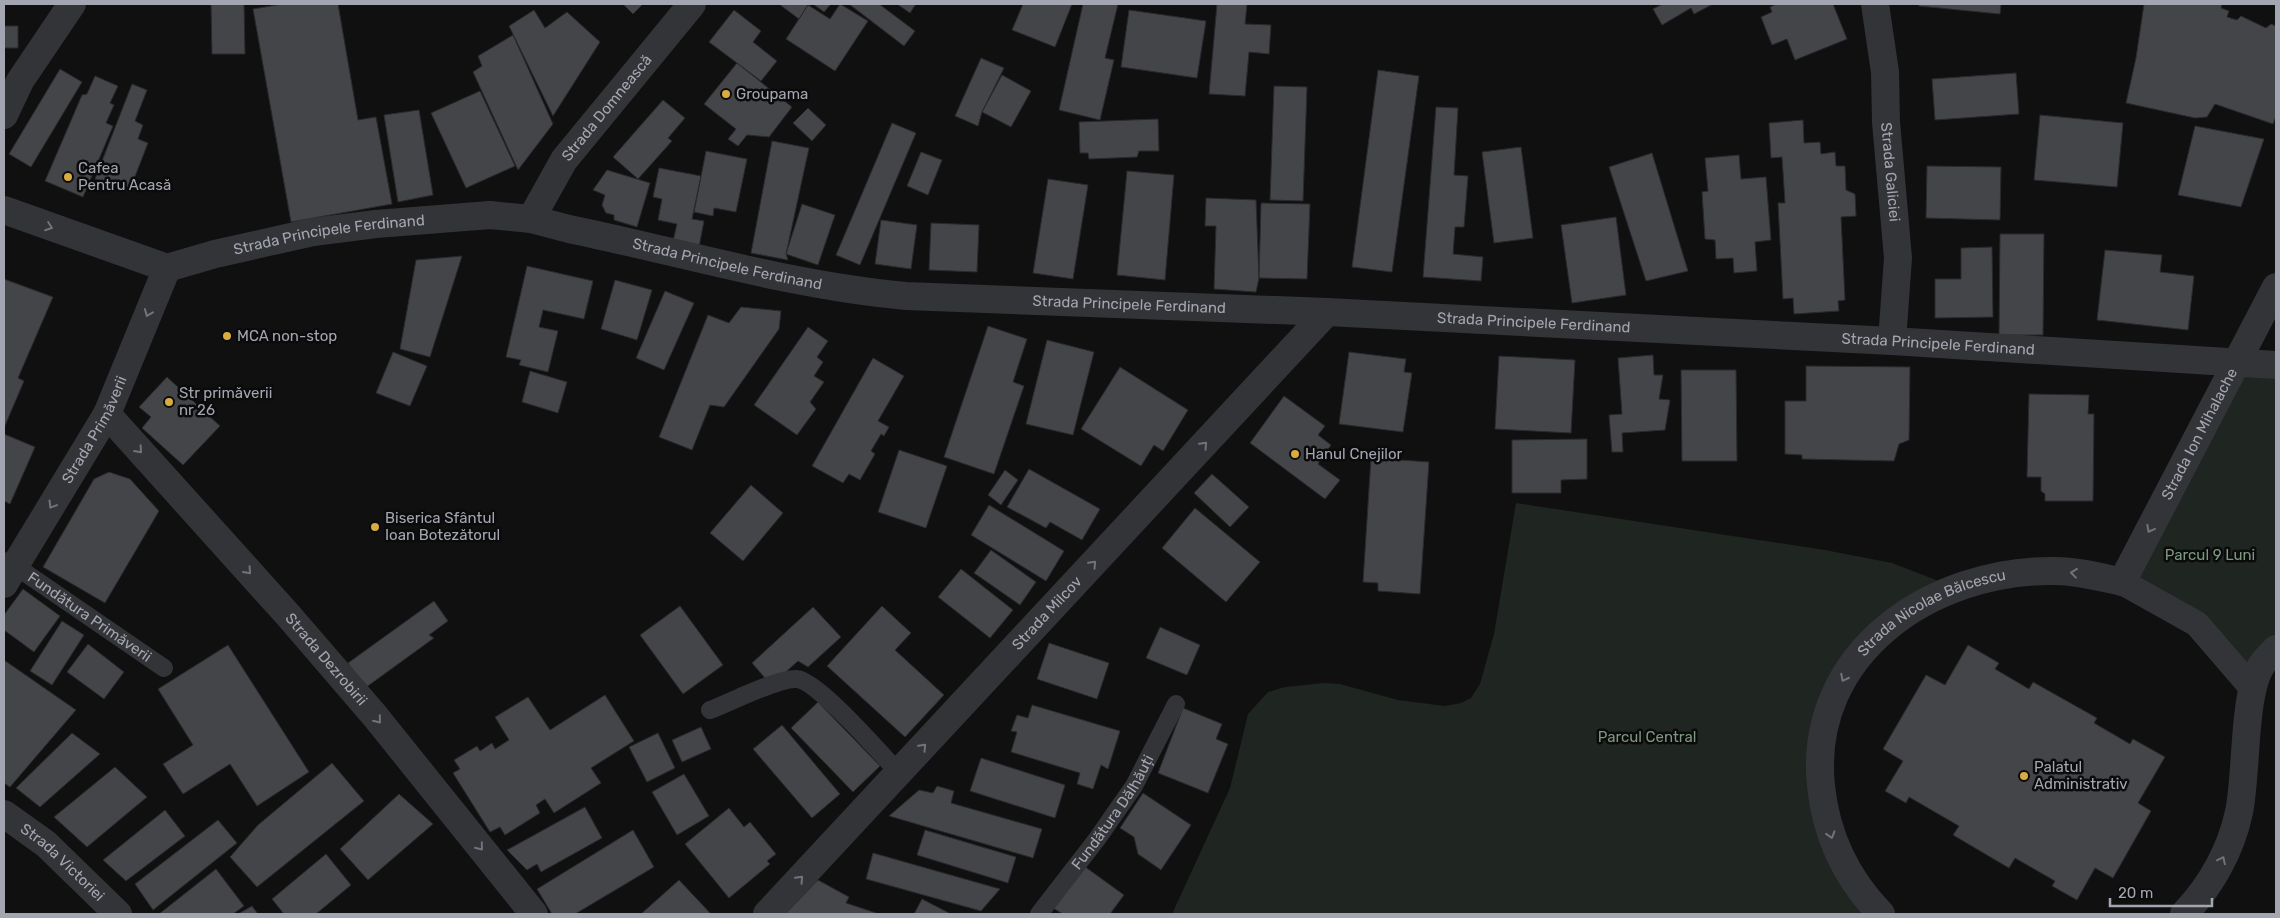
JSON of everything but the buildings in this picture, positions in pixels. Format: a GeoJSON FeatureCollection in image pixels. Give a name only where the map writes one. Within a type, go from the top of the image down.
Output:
{"type":"FeatureCollection","features":[{"type":"Feature","properties":{"kind":"street"},"geometry":{"type":"LineString","coordinates":[[4,115],[20,81],[72,4]]}},
{"type":"Feature","properties":{"kind":"street","name":"Strada Domnească"},"geometry":{"type":"LineString","coordinates":[[531,219],[564,160],[692,4]]}},
{"type":"Feature","properties":{"kind":"street","name":"Strada Galiciei"},"geometry":{"type":"LineString","coordinates":[[1875,4],[1885,72],[1886,122],[1898,258],[1892,341]]}},
{"type":"Feature","properties":{"kind":"street"},"geometry":{"type":"LineString","coordinates":[[4,210],[167,268]]}},
{"type":"Feature","properties":{"kind":"street","name":"Strada Principele Ferdinand"},"geometry":{"type":"LineString","coordinates":[[167,268],[215,254],[304,234],[376,224],[490,215],[531,219],[811,284],[859,292],[952,298],[1327,312],[1892,341],[2276,365]]}},
{"type":"Feature","properties":{"kind":"street","name":"Strada Primăverii"},"geometry":{"type":"LineString","coordinates":[[8,569],[107,414],[167,268]]}},
{"type":"Feature","properties":{"kind":"street","name":"Strada Ion Mihalache"},"geometry":{"type":"LineString","coordinates":[[2122,582],[2276,287]]}},
{"type":"Feature","properties":{"kind":"street","name":"Strada Milcov"},"geometry":{"type":"LineString","coordinates":[[767,914],[1327,312]]}},
{"type":"Feature","properties":{"kind":"street","name":"Strada Dezrobirii"},"geometry":{"type":"LineString","coordinates":[[107,414],[375,716],[534,914]]}},
{"type":"Feature","properties":{"kind":"street","name":"Strada Nicolae Bălcescu"},"geometry":{"type":"LineString","coordinates":[[1881,914],[1868,902],[1848,873],[1833,841],[1823,807],[1820,772],[1822,737],[1830,707],[1846,673],[1866,646],[1893,621],[1925,600],[1985,578],[2055,571],[2122,582],[2197,624],[2253,689]]}},
{"type":"Feature","properties":{"kind":"street"},"geometry":{"type":"LineString","coordinates":[[2184,914],[2197,901],[2216,874],[2230,844],[2241,804],[2253,689],[2261,666],[2276,649]]}},
{"type":"Feature","properties":{"kind":"street","name":"Strada Victoriei"},"geometry":{"type":"LineString","coordinates":[[4,814],[46,844],[118,914]]}},
{"type":"Feature","properties":{"kind":"lane","name":"Fundătura Primăverii"},"geometry":{"type":"LineString","coordinates":[[8,569],[164,668]]}},
{"type":"Feature","properties":{"kind":"lane"},"geometry":{"type":"LineString","coordinates":[[710,710],[788,679],[804,680],[839,710],[899,773]]}},
{"type":"Feature","properties":{"kind":"lane","name":"Fundătura Dălhăuți"},"geometry":{"type":"LineString","coordinates":[[1039,914],[1097,839],[1134,786],[1176,704]]}},
{"type":"Feature","properties":{"kind":"green space","name":"Parcul 9 Luni"},"geometry":{"type":"Polygon","coordinates":[[[2238,362],[2276,365],[2276,649],[2253,689],[2224,655],[2122,582],[2238,362]]]}},
{"type":"Feature","properties":{"kind":"green space","name":"Parcul Central"},"geometry":{"type":"Polygon","coordinates":[[[1516,503],[1825,550],[1892,563],[1957,588],[1846,673],[1823,807],[1881,914],[1172,914],[1230,788],[1248,714],[1268,692],[1285,687],[1324,683],[1340,684],[1398,700],[1445,706],[1461,703],[1471,698],[1480,684],[1494,634],[1516,503]]]}},
{"type":"Feature","properties":{"kind":"place","name":"Groupama"},"geometry":{"type":"Point","coordinates":[726,94]}},
{"type":"Feature","properties":{"kind":"place","name":"Cafea Pentru Acasă"},"geometry":{"type":"Point","coordinates":[68,177]}},
{"type":"Feature","properties":{"kind":"place","name":"MCA non-stop"},"geometry":{"type":"Point","coordinates":[227,336]}},
{"type":"Feature","properties":{"kind":"place","name":"Str primăverii nr 26"},"geometry":{"type":"Point","coordinates":[169,402]}},
{"type":"Feature","properties":{"kind":"place","name":"Hanul Cnejilor"},"geometry":{"type":"Point","coordinates":[1295,454]}},
{"type":"Feature","properties":{"kind":"place","name":"Biserica Sfântul Ioan Botezătorul"},"geometry":{"type":"Point","coordinates":[375,527]}},
{"type":"Feature","properties":{"kind":"place","name":"Palatul Administrativ"},"geometry":{"type":"Point","coordinates":[2024,776]}}]}
